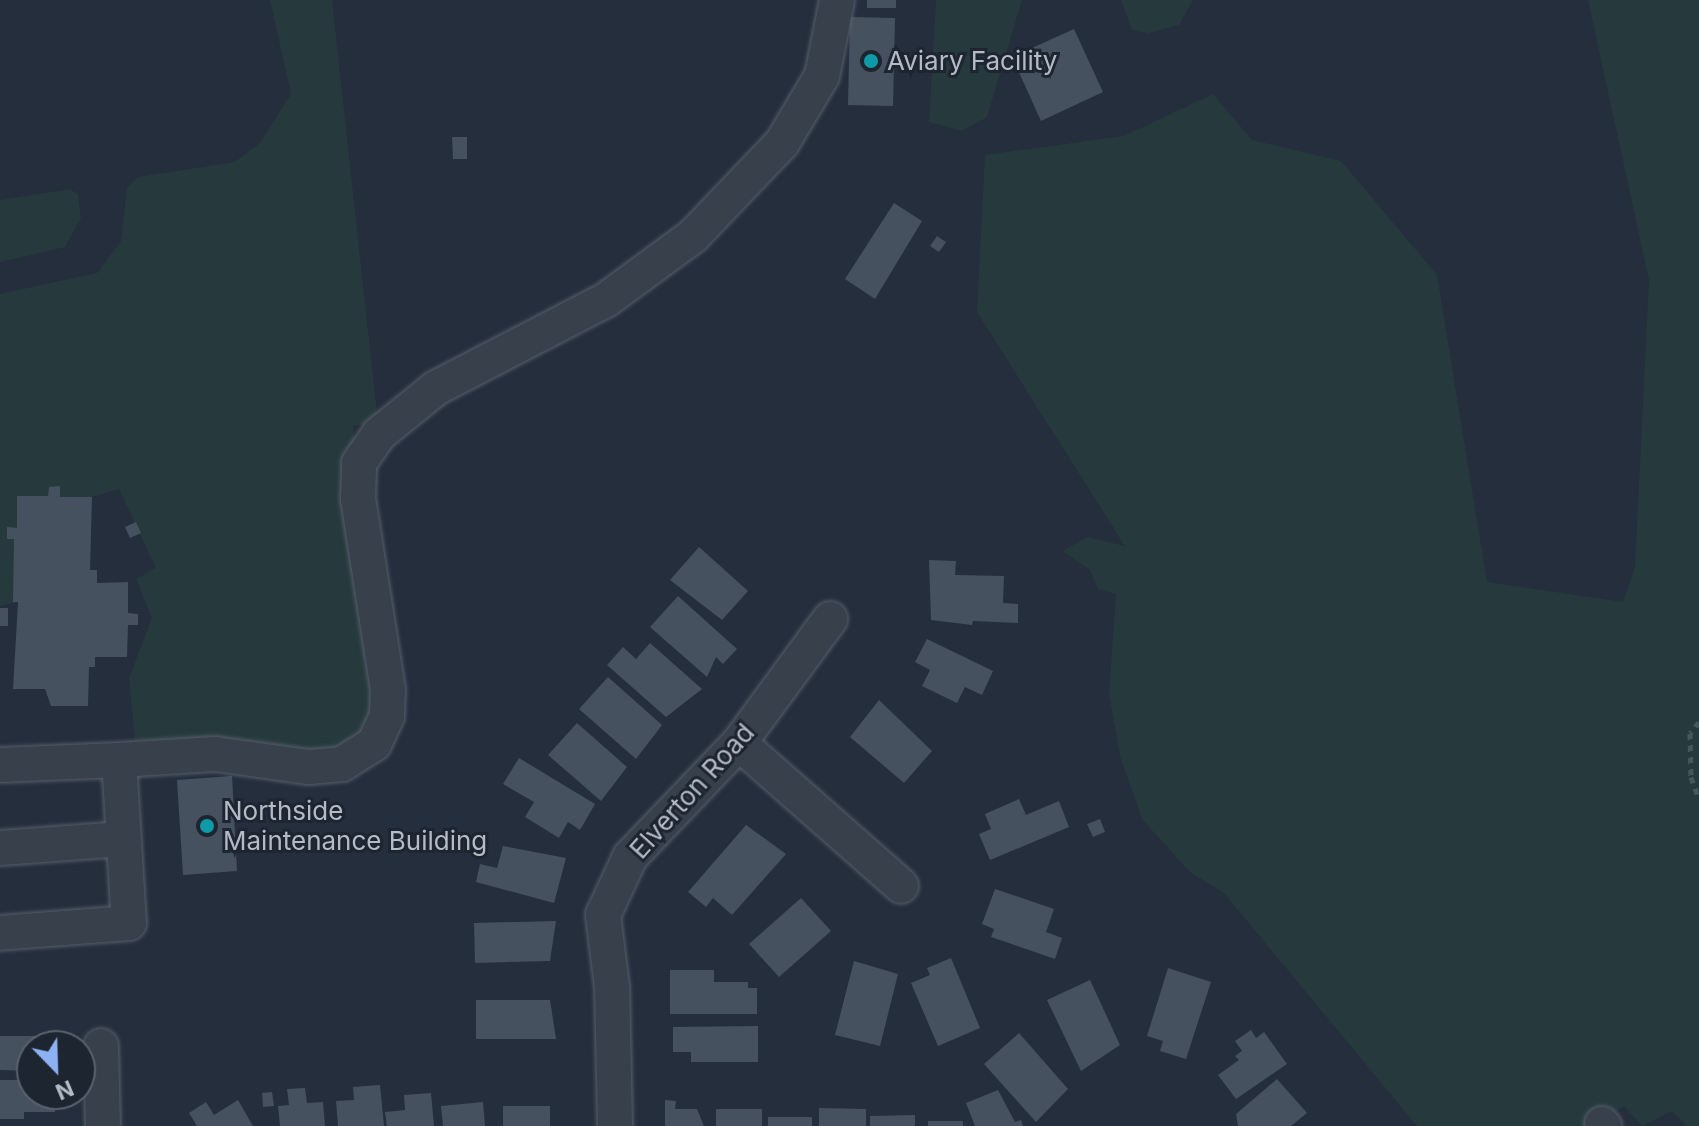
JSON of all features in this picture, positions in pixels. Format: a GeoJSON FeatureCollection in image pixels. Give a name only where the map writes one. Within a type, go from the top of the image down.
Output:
{"type":"FeatureCollection","features":[{"type":"Feature","properties":{"kind":"street"},"geometry":{"type":"LineString","coordinates":[[0,765],[215,754],[309,767],[342,764],[374,744],[387,716],[388,690],[358,499],[359,463],[379,434],[436,388],[606,300],[693,236],[782,143],[822,76],[837,0]]}},
{"type":"Feature","properties":{"kind":"street","name":"Elverton Road"},"geometry":{"type":"LineString","coordinates":[[615,1126],[612,987],[603,915],[630,857],[739,743],[830,619]]}},
{"type":"Feature","properties":{"kind":"street"},"geometry":{"type":"LineString","coordinates":[[739,743],[901,886]]}},
{"type":"Feature","properties":{"kind":"street"},"geometry":{"type":"LineString","coordinates":[[0,933],[129,923],[119,760]]}},
{"type":"Feature","properties":{"kind":"street"},"geometry":{"type":"LineString","coordinates":[[0,848],[123,839]]}},
{"type":"Feature","properties":{"kind":"street"},"geometry":{"type":"LineString","coordinates":[[101,1046],[103,1126]]}},
{"type":"Feature","properties":{"kind":"path"},"geometry":{"type":"LineString","coordinates":[[1699,722],[1690,733],[1691,777],[1699,799]]}},
{"type":"Feature","properties":{"kind":"green space"},"geometry":{"type":"Polygon","coordinates":[[[270,0],[332,0],[378,423],[353,426],[381,713],[355,752],[135,740],[129,678],[152,618],[136,579],[156,568],[119,489],[92,497],[60,497],[60,487],[49,487],[48,496],[18,496],[17,528],[8,528],[14,539],[18,602],[0,606],[0,294],[97,273],[121,241],[127,188],[138,177],[235,162],[261,142],[291,94],[270,0]]]}},
{"type":"Feature","properties":{"kind":"green space"},"geometry":{"type":"Polygon","coordinates":[[[936,0],[1022,0],[987,117],[962,131],[929,122],[936,0]]]}},
{"type":"Feature","properties":{"kind":"green space"},"geometry":{"type":"Polygon","coordinates":[[[1121,0],[1193,0],[1179,25],[1148,33],[1132,30],[1121,0]]]}},
{"type":"Feature","properties":{"kind":"green space"},"geometry":{"type":"Polygon","coordinates":[[[1588,0],[1699,0],[1699,1126],[1687,1126],[1672,1111],[1642,1126],[1624,1106],[1594,1126],[1417,1126],[1224,893],[1190,872],[1142,819],[1120,756],[1109,694],[1116,594],[1098,589],[1090,570],[1063,551],[1087,537],[1125,546],[977,312],[985,155],[1124,136],[1213,94],[1252,140],[1341,161],[1437,275],[1487,582],[1623,602],[1635,567],[1649,280],[1588,0]]]}},
{"type":"Feature","properties":{"kind":"green space"},"geometry":{"type":"Polygon","coordinates":[[[70,189],[78,194],[81,218],[65,247],[0,262],[0,200],[70,189]]]}},
{"type":"Feature","properties":{"kind":"building"},"geometry":{"type":"Polygon","coordinates":[[[867,0],[896,0],[896,8],[867,8],[867,0]]]}},
{"type":"Feature","properties":{"kind":"building","name":"Aviary Facility"},"geometry":{"type":"Polygon","coordinates":[[[850,17],[895,18],[893,106],[848,105],[850,17]]]}},
{"type":"Feature","properties":{"kind":"building"},"geometry":{"type":"Polygon","coordinates":[[[1074,29],[1103,92],[1041,121],[1012,57],[1074,29]]]}},
{"type":"Feature","properties":{"kind":"building"},"geometry":{"type":"Polygon","coordinates":[[[452,137],[467,137],[467,159],[453,159],[452,137]]]}},
{"type":"Feature","properties":{"kind":"building"},"geometry":{"type":"Polygon","coordinates":[[[894,203],[922,221],[875,299],[845,279],[894,203]]]}},
{"type":"Feature","properties":{"kind":"building"},"geometry":{"type":"Polygon","coordinates":[[[937,236],[946,242],[939,252],[930,246],[937,236]]]}},
{"type":"Feature","properties":{"kind":"building"},"geometry":{"type":"Polygon","coordinates":[[[60,486],[60,497],[92,497],[90,570],[97,570],[97,583],[128,582],[128,613],[138,614],[138,625],[128,625],[127,657],[95,657],[95,667],[89,667],[88,706],[51,706],[45,689],[13,689],[18,602],[13,602],[14,539],[7,539],[7,527],[17,528],[17,496],[48,496],[49,487],[60,486]]]}},
{"type":"Feature","properties":{"kind":"building"},"geometry":{"type":"Polygon","coordinates":[[[136,522],[141,533],[130,538],[125,527],[136,522]]]}},
{"type":"Feature","properties":{"kind":"building"},"geometry":{"type":"Polygon","coordinates":[[[699,547],[748,591],[722,620],[670,580],[699,547]]]}},
{"type":"Feature","properties":{"kind":"building"},"geometry":{"type":"Polygon","coordinates":[[[929,560],[956,561],[955,575],[1004,576],[1003,603],[1018,604],[1018,623],[973,621],[972,625],[931,620],[929,560]]]}},
{"type":"Feature","properties":{"kind":"building"},"geometry":{"type":"Polygon","coordinates":[[[678,596],[737,649],[723,664],[716,657],[707,677],[650,627],[678,596]]]}},
{"type":"Feature","properties":{"kind":"building"},"geometry":{"type":"Polygon","coordinates":[[[0,608],[8,608],[8,626],[0,626],[0,608]]]}},
{"type":"Feature","properties":{"kind":"building"},"geometry":{"type":"Polygon","coordinates":[[[927,639],[993,671],[982,695],[965,687],[957,703],[922,686],[930,670],[915,662],[927,639]]]}},
{"type":"Feature","properties":{"kind":"building"},"geometry":{"type":"Polygon","coordinates":[[[650,643],[702,689],[666,717],[607,665],[623,647],[636,659],[650,643]]]}},
{"type":"Feature","properties":{"kind":"building"},"geometry":{"type":"Polygon","coordinates":[[[608,677],[662,725],[636,759],[579,709],[608,677]]]}},
{"type":"Feature","properties":{"kind":"building"},"geometry":{"type":"Polygon","coordinates":[[[879,700],[932,751],[904,783],[850,737],[879,700]]]}},
{"type":"Feature","properties":{"kind":"building"},"geometry":{"type":"Polygon","coordinates":[[[577,723],[627,767],[601,801],[548,755],[577,723]]]}},
{"type":"Feature","properties":{"kind":"building"},"geometry":{"type":"Polygon","coordinates":[[[519,758],[595,804],[580,830],[568,822],[559,838],[525,817],[534,802],[503,784],[519,758]]]}},
{"type":"Feature","properties":{"kind":"building","name":"Northside Maintenance Building"},"geometry":{"type":"Polygon","coordinates":[[[232,776],[237,871],[183,875],[177,780],[232,776]]]}},
{"type":"Feature","properties":{"kind":"building"},"geometry":{"type":"Polygon","coordinates":[[[1019,799],[1026,815],[1059,801],[1069,827],[990,860],[979,834],[991,829],[985,814],[1019,799]]]}},
{"type":"Feature","properties":{"kind":"building"},"geometry":{"type":"Polygon","coordinates":[[[1100,819],[1105,832],[1093,837],[1087,824],[1100,819]]]}},
{"type":"Feature","properties":{"kind":"building"},"geometry":{"type":"Polygon","coordinates":[[[746,825],[786,854],[732,915],[713,898],[706,907],[688,892],[746,825]]]}},
{"type":"Feature","properties":{"kind":"building"},"geometry":{"type":"Polygon","coordinates":[[[503,846],[566,858],[554,903],[476,882],[480,864],[497,868],[503,846]]]}},
{"type":"Feature","properties":{"kind":"building"},"geometry":{"type":"Polygon","coordinates":[[[995,889],[1054,909],[1046,932],[1062,938],[1055,959],[991,937],[994,929],[982,924],[995,889]]]}},
{"type":"Feature","properties":{"kind":"building"},"geometry":{"type":"Polygon","coordinates":[[[801,898],[831,931],[779,977],[749,944],[801,898]]]}},
{"type":"Feature","properties":{"kind":"building"},"geometry":{"type":"Polygon","coordinates":[[[556,921],[550,961],[475,963],[474,923],[556,921]]]}},
{"type":"Feature","properties":{"kind":"building"},"geometry":{"type":"Polygon","coordinates":[[[951,958],[980,1028],[938,1046],[911,983],[930,975],[927,968],[951,958]]]}},
{"type":"Feature","properties":{"kind":"building"},"geometry":{"type":"Polygon","coordinates":[[[854,961],[898,974],[880,1046],[835,1035],[854,961]]]}},
{"type":"Feature","properties":{"kind":"building"},"geometry":{"type":"Polygon","coordinates":[[[1168,968],[1211,982],[1186,1059],[1160,1051],[1163,1041],[1147,1036],[1168,968]]]}},
{"type":"Feature","properties":{"kind":"building"},"geometry":{"type":"Polygon","coordinates":[[[670,970],[714,970],[714,982],[748,982],[748,988],[757,988],[757,1014],[670,1014],[670,970]]]}},
{"type":"Feature","properties":{"kind":"building"},"geometry":{"type":"Polygon","coordinates":[[[1090,980],[1120,1045],[1081,1071],[1047,1000],[1090,980]]]}},
{"type":"Feature","properties":{"kind":"building"},"geometry":{"type":"Polygon","coordinates":[[[476,1000],[550,1000],[556,1039],[476,1039],[476,1000]]]}},
{"type":"Feature","properties":{"kind":"building"},"geometry":{"type":"Polygon","coordinates":[[[758,1026],[758,1062],[691,1062],[691,1052],[673,1052],[673,1027],[758,1026]]]}},
{"type":"Feature","properties":{"kind":"building"},"geometry":{"type":"Polygon","coordinates":[[[1251,1030],[1256,1038],[1264,1032],[1287,1064],[1236,1099],[1218,1075],[1239,1060],[1235,1056],[1242,1051],[1235,1041],[1251,1030]]]}},
{"type":"Feature","properties":{"kind":"building"},"geometry":{"type":"Polygon","coordinates":[[[1019,1033],[1068,1089],[1036,1122],[984,1064],[1019,1033]]]}},
{"type":"Feature","properties":{"kind":"building"},"geometry":{"type":"Polygon","coordinates":[[[0,1036],[16,1036],[16,1070],[0,1070],[0,1036]]]}},
{"type":"Feature","properties":{"kind":"building"},"geometry":{"type":"Polygon","coordinates":[[[1277,1079],[1307,1113],[1291,1126],[1238,1126],[1236,1114],[1277,1079]]]}},
{"type":"Feature","properties":{"kind":"building"},"geometry":{"type":"Polygon","coordinates":[[[0,1080],[16,1080],[16,1110],[55,1110],[24,1112],[24,1119],[0,1119],[0,1080]]]}},
{"type":"Feature","properties":{"kind":"building"},"geometry":{"type":"Polygon","coordinates":[[[380,1085],[384,1126],[338,1126],[336,1101],[354,1100],[353,1087],[380,1085]]]}},
{"type":"Feature","properties":{"kind":"building"},"geometry":{"type":"Polygon","coordinates":[[[305,1088],[307,1103],[323,1102],[325,1126],[280,1126],[278,1106],[289,1105],[287,1089],[305,1088]]]}},
{"type":"Feature","properties":{"kind":"building"},"geometry":{"type":"Polygon","coordinates":[[[998,1090],[1015,1122],[1021,1120],[1023,1126],[975,1126],[966,1103],[998,1090]]]}},
{"type":"Feature","properties":{"kind":"building"},"geometry":{"type":"Polygon","coordinates":[[[272,1092],[274,1106],[263,1107],[262,1093],[272,1092]]]}},
{"type":"Feature","properties":{"kind":"building"},"geometry":{"type":"Polygon","coordinates":[[[431,1093],[434,1126],[387,1126],[385,1112],[405,1110],[404,1095],[431,1093]]]}},
{"type":"Feature","properties":{"kind":"building"},"geometry":{"type":"Polygon","coordinates":[[[238,1100],[253,1126],[197,1126],[189,1113],[206,1102],[214,1115],[238,1100]]]}},
{"type":"Feature","properties":{"kind":"building"},"geometry":{"type":"Polygon","coordinates":[[[665,1100],[676,1101],[675,1109],[697,1109],[704,1126],[665,1126],[665,1100]]]}},
{"type":"Feature","properties":{"kind":"building"},"geometry":{"type":"Polygon","coordinates":[[[483,1102],[485,1126],[443,1126],[441,1106],[483,1102]]]}},
{"type":"Feature","properties":{"kind":"building"},"geometry":{"type":"Polygon","coordinates":[[[503,1106],[550,1106],[550,1126],[503,1126],[503,1106]]]}},
{"type":"Feature","properties":{"kind":"building"},"geometry":{"type":"Polygon","coordinates":[[[819,1108],[866,1109],[866,1126],[819,1126],[819,1108]]]}},
{"type":"Feature","properties":{"kind":"building"},"geometry":{"type":"Polygon","coordinates":[[[716,1109],[762,1109],[762,1126],[716,1126],[716,1109]]]}},
{"type":"Feature","properties":{"kind":"building"},"geometry":{"type":"Polygon","coordinates":[[[915,1115],[915,1126],[870,1126],[870,1116],[915,1115]]]}},
{"type":"Feature","properties":{"kind":"building"},"geometry":{"type":"Polygon","coordinates":[[[768,1117],[812,1117],[812,1126],[768,1126],[768,1117]]]}},
{"type":"Feature","properties":{"kind":"building"},"geometry":{"type":"Polygon","coordinates":[[[928,1121],[963,1121],[963,1126],[928,1126],[928,1121]]]}},
{"type":"Feature","properties":{"kind":"place","name":"Aviary Facility"},"geometry":{"type":"Point","coordinates":[871,61]}},
{"type":"Feature","properties":{"kind":"place","name":"Northside Maintenance Building"},"geometry":{"type":"Point","coordinates":[207,826]}}]}
